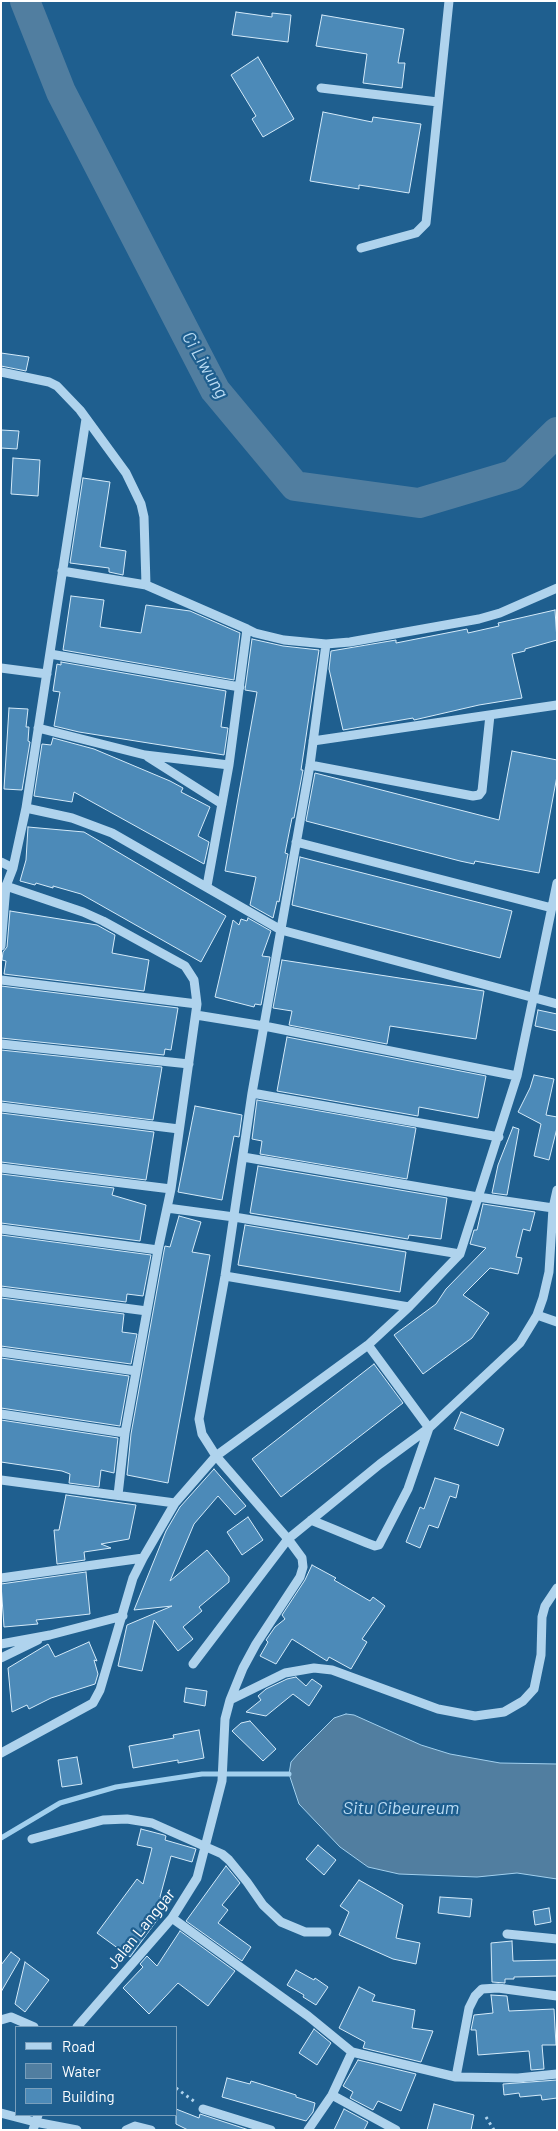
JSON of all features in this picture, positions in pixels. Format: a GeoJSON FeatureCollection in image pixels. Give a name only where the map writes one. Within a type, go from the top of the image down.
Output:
{"type":"FeatureCollection","features":[{"type":"Feature","properties":{"kind":"street"},"geometry":{"type":"LineString","coordinates":[[361,248],[416,234],[426,222],[449,1]]}},
{"type":"Feature","properties":{"kind":"street"},"geometry":{"type":"LineString","coordinates":[[321,88],[438,102]]}},
{"type":"Feature","properties":{"kind":"street"},"geometry":{"type":"LineString","coordinates":[[1,372],[49,382],[57,386],[86,418],[126,474],[141,504],[145,536],[146,585]]}},
{"type":"Feature","properties":{"kind":"street"},"geometry":{"type":"LineString","coordinates":[[1,946],[3,887],[13,868],[26,808],[86,418]]}},
{"type":"Feature","properties":{"kind":"street"},"geometry":{"type":"LineString","coordinates":[[62,571],[146,585],[255,633],[284,640],[326,644],[350,642],[479,619],[500,613],[557,588]]}},
{"type":"Feature","properties":{"kind":"street"},"geometry":{"type":"LineString","coordinates":[[207,886],[229,765],[247,629]]}},
{"type":"Feature","properties":{"kind":"street"},"geometry":{"type":"LineString","coordinates":[[288,1539],[216,1456],[202,1434],[199,1419],[225,1276],[252,1093],[310,765],[326,644]]}},
{"type":"Feature","properties":{"kind":"street"},"geometry":{"type":"LineString","coordinates":[[50,654],[240,687]]}},
{"type":"Feature","properties":{"kind":"street"},"geometry":{"type":"LineString","coordinates":[[1,668],[47,674]]}},
{"type":"Feature","properties":{"kind":"street"},"geometry":{"type":"LineString","coordinates":[[313,742],[557,705]]}},
{"type":"Feature","properties":{"kind":"street"},"geometry":{"type":"LineString","coordinates":[[310,765],[473,796],[479,795],[482,791],[490,715]]}},
{"type":"Feature","properties":{"kind":"street"},"geometry":{"type":"LineString","coordinates":[[38,728],[145,755],[229,765]]}},
{"type":"Feature","properties":{"kind":"street"},"geometry":{"type":"LineString","coordinates":[[145,755],[222,804]]}},
{"type":"Feature","properties":{"kind":"street"},"geometry":{"type":"LineString","coordinates":[[26,808],[72,818],[112,833],[281,930],[557,1004]]}},
{"type":"Feature","properties":{"kind":"street"},"geometry":{"type":"LineString","coordinates":[[296,842],[552,908]]}},
{"type":"Feature","properties":{"kind":"street"},"geometry":{"type":"LineString","coordinates":[[1,862],[13,868]]}},
{"type":"Feature","properties":{"kind":"street"},"geometry":{"type":"LineString","coordinates":[[1,1754],[93,1703],[100,1690],[133,1578],[175,1503],[216,1456],[368,1345],[409,1307],[460,1254],[517,1076],[557,883]]}},
{"type":"Feature","properties":{"kind":"street"},"geometry":{"type":"LineString","coordinates":[[3,887],[83,912],[185,966],[194,980],[197,1004],[196,1015],[171,1189],[125,1433],[118,1495]]}},
{"type":"Feature","properties":{"kind":"street"},"geometry":{"type":"LineString","coordinates":[[1,980],[197,1004]]}},
{"type":"Feature","properties":{"kind":"street"},"geometry":{"type":"LineString","coordinates":[[196,1015],[264,1026],[517,1076]]}},
{"type":"Feature","properties":{"kind":"street"},"geometry":{"type":"LineString","coordinates":[[1,1044],[189,1064]]}},
{"type":"Feature","properties":{"kind":"street"},"geometry":{"type":"LineString","coordinates":[[252,1093],[499,1137]]}},
{"type":"Feature","properties":{"kind":"street"},"geometry":{"type":"LineString","coordinates":[[1,1107],[179,1129]]}},
{"type":"Feature","properties":{"kind":"street"},"geometry":{"type":"LineString","coordinates":[[243,1157],[553,1208]]}},
{"type":"Feature","properties":{"kind":"street"},"geometry":{"type":"LineString","coordinates":[[1,1168],[171,1189]]}},
{"type":"Feature","properties":{"kind":"street"},"geometry":{"type":"LineString","coordinates":[[193,1664],[288,1539],[380,1464],[429,1428],[520,1343],[537,1315],[549,1272],[553,1208],[557,1190]]}},
{"type":"Feature","properties":{"kind":"street"},"geometry":{"type":"LineString","coordinates":[[167,1208],[234,1217],[460,1254]]}},
{"type":"Feature","properties":{"kind":"street"},"geometry":{"type":"LineString","coordinates":[[1,1229],[158,1250]]}},
{"type":"Feature","properties":{"kind":"street"},"geometry":{"type":"LineString","coordinates":[[225,1276],[409,1307]]}},
{"type":"Feature","properties":{"kind":"street"},"geometry":{"type":"LineString","coordinates":[[1,1292],[147,1311]]}},
{"type":"Feature","properties":{"kind":"street"},"geometry":{"type":"LineString","coordinates":[[537,1315],[557,1322]]}},
{"type":"Feature","properties":{"kind":"street"},"geometry":{"type":"LineString","coordinates":[[368,1345],[429,1428]]}},
{"type":"Feature","properties":{"kind":"street"},"geometry":{"type":"LineString","coordinates":[[1,1352],[136,1371]]}},
{"type":"Feature","properties":{"kind":"street"},"geometry":{"type":"LineString","coordinates":[[1,1414],[125,1433]]}},
{"type":"Feature","properties":{"kind":"street"},"geometry":{"type":"LineString","coordinates":[[311,1520],[375,1546],[379,1545],[408,1489],[429,1428]]}},
{"type":"Feature","properties":{"kind":"street"},"geometry":{"type":"LineString","coordinates":[[1,1480],[175,1503]]}},
{"type":"Feature","properties":{"kind":"street","name":"Jalan Langgar"},"geometry":{"type":"LineString","coordinates":[[78,2026],[172,1918],[197,1878],[207,1846],[222,1781],[225,1719],[230,1700],[243,1668],[256,1644],[300,1577],[304,1567],[302,1558],[288,1539]]}},
{"type":"Feature","properties":{"kind":"street"},"geometry":{"type":"LineString","coordinates":[[1,1578],[143,1558]]}},
{"type":"Feature","properties":{"kind":"street"},"geometry":{"type":"LineString","coordinates":[[230,1700],[285,1673],[314,1668],[332,1670],[438,1710],[475,1716],[504,1712],[523,1701],[534,1689],[540,1655],[542,1617],[545,1606],[557,1588]]}},
{"type":"Feature","properties":{"kind":"street"},"geometry":{"type":"LineString","coordinates":[[1,1644],[50,1635],[123,1616]]}},
{"type":"Feature","properties":{"kind":"street"},"geometry":{"type":"LineString","coordinates":[[1,1658],[50,1635]]}},
{"type":"Feature","properties":{"kind":"street"},"geometry":{"type":"LineString","coordinates":[[32,1840],[103,1820],[127,1819],[152,1823],[207,1846],[230,1860],[263,1906],[281,1922],[304,1932],[327,1932]]}},
{"type":"Feature","properties":{"kind":"street"},"geometry":{"type":"LineString","coordinates":[[172,1918],[308,2016],[352,2052],[456,2077],[518,2078],[557,2074]]}},
{"type":"Feature","properties":{"kind":"street"},"geometry":{"type":"LineString","coordinates":[[507,1934],[557,1938]]}},
{"type":"Feature","properties":{"kind":"street"},"geometry":{"type":"LineString","coordinates":[[456,2077],[469,2008],[475,1996],[482,1989],[498,1988],[557,1996]]}},
{"type":"Feature","properties":{"kind":"street"},"geometry":{"type":"LineString","coordinates":[[1,2020],[11,2017],[32,2026]]}},
{"type":"Feature","properties":{"kind":"street"},"geometry":{"type":"LineString","coordinates":[[308,2130],[332,2095],[352,2052]]}},
{"type":"Feature","properties":{"kind":"street"},"geometry":{"type":"LineString","coordinates":[[332,2095],[396,2130]]}},
{"type":"Feature","properties":{"kind":"street"},"geometry":{"type":"LineString","coordinates":[[203,2109],[270,2130]]}},
{"type":"Feature","properties":{"kind":"street"},"geometry":{"type":"LineString","coordinates":[[1,2113],[77,2130]]}},
{"type":"Feature","properties":{"kind":"street"},"geometry":{"type":"LineString","coordinates":[[126,2130],[135,2126],[151,2130]]}},
{"type":"Feature","properties":{"kind":"path"},"geometry":{"type":"LineString","coordinates":[[178,2090],[203,2109]]}},
{"type":"Feature","properties":{"kind":"path"},"geometry":{"type":"LineString","coordinates":[[486,2117],[494,2130]]}},
{"type":"Feature","properties":{"kind":"water","name":"Situ Cibeureum"},"geometry":{"type":"Polygon","coordinates":[[[346,1714],[354,1715],[421,1745],[450,1754],[500,1763],[557,1764],[557,1879],[517,1873],[477,1877],[399,1874],[368,1867],[340,1847],[299,1804],[289,1774],[291,1762],[298,1754],[334,1718],[346,1714]]]}},
{"type":"Feature","properties":{"kind":"building"},"geometry":{"type":"Polygon","coordinates":[[[236,12],[272,17],[272,13],[291,15],[288,42],[232,35],[236,12]]]}},
{"type":"Feature","properties":{"kind":"building"},"geometry":{"type":"Polygon","coordinates":[[[322,15],[404,29],[398,63],[405,63],[402,88],[363,83],[367,54],[316,46],[322,15]]]}},
{"type":"Feature","properties":{"kind":"building"},"geometry":{"type":"Polygon","coordinates":[[[258,57],[294,119],[263,137],[252,119],[256,116],[231,75],[258,57]]]}},
{"type":"Feature","properties":{"kind":"building"},"geometry":{"type":"Polygon","coordinates":[[[323,112],[372,122],[373,117],[421,124],[409,193],[359,185],[359,189],[310,181],[323,112]]]}},
{"type":"Feature","properties":{"kind":"building"},"geometry":{"type":"Polygon","coordinates":[[[1,353],[29,357],[26,371],[1,366],[1,353]]]}},
{"type":"Feature","properties":{"kind":"building"},"geometry":{"type":"Polygon","coordinates":[[[1,430],[19,431],[17,449],[1,448],[1,430]]]}},
{"type":"Feature","properties":{"kind":"building"},"geometry":{"type":"Polygon","coordinates":[[[13,458],[40,460],[38,496],[11,494],[13,458]]]}},
{"type":"Feature","properties":{"kind":"building"},"geometry":{"type":"Polygon","coordinates":[[[83,478],[110,482],[100,547],[126,551],[123,575],[109,572],[109,568],[70,563],[83,478]]]}},
{"type":"Feature","properties":{"kind":"building"},"geometry":{"type":"Polygon","coordinates":[[[71,596],[104,600],[100,627],[141,633],[146,605],[190,611],[240,633],[234,680],[63,650],[71,596]]]}},
{"type":"Feature","properties":{"kind":"building"},"geometry":{"type":"Polygon","coordinates":[[[555,610],[557,640],[512,654],[522,698],[479,705],[414,720],[413,718],[343,730],[329,669],[331,651],[396,640],[396,643],[467,629],[468,633],[499,626],[498,623],[555,610]]]}},
{"type":"Feature","properties":{"kind":"building"},"geometry":{"type":"Polygon","coordinates":[[[252,639],[283,646],[319,650],[301,770],[303,770],[285,853],[288,854],[279,902],[277,901],[273,918],[250,905],[256,877],[225,871],[257,692],[245,690],[252,639]]]}},
{"type":"Feature","properties":{"kind":"building"},"geometry":{"type":"Polygon","coordinates":[[[61,662],[226,691],[221,727],[228,728],[224,755],[79,732],[54,726],[60,692],[53,691],[57,664],[61,665],[61,662]]]}},
{"type":"Feature","properties":{"kind":"building"},"geometry":{"type":"Polygon","coordinates":[[[9,708],[28,709],[26,727],[29,727],[28,741],[30,742],[22,790],[4,789],[9,708]]]}},
{"type":"Feature","properties":{"kind":"building"},"geometry":{"type":"Polygon","coordinates":[[[53,738],[94,749],[170,781],[183,788],[181,792],[210,807],[198,836],[209,842],[204,864],[74,792],[72,802],[34,796],[42,744],[51,745],[53,738]]]}},
{"type":"Feature","properties":{"kind":"building"},"geometry":{"type":"Polygon","coordinates":[[[512,751],[557,760],[557,776],[539,873],[475,861],[474,864],[460,861],[306,821],[315,773],[499,820],[512,751]]]}},
{"type":"Feature","properties":{"kind":"building"},"geometry":{"type":"Polygon","coordinates":[[[28,827],[84,832],[226,916],[201,962],[81,894],[53,886],[53,888],[20,881],[26,860],[28,827]]]}},
{"type":"Feature","properties":{"kind":"building"},"geometry":{"type":"Polygon","coordinates":[[[300,857],[512,911],[500,958],[292,905],[300,857]]]}},
{"type":"Feature","properties":{"kind":"building"},"geometry":{"type":"Polygon","coordinates":[[[10,911],[97,925],[115,935],[112,953],[149,960],[144,991],[4,974],[6,961],[2,960],[3,952],[7,947],[10,911]]]}},
{"type":"Feature","properties":{"kind":"building"},"geometry":{"type":"Polygon","coordinates":[[[248,918],[271,931],[262,956],[270,957],[261,1005],[255,1004],[254,1007],[215,997],[233,920],[239,925],[241,919],[247,921],[248,918]]]}},
{"type":"Feature","properties":{"kind":"building"},"geometry":{"type":"Polygon","coordinates":[[[282,960],[484,991],[476,1039],[390,1026],[387,1044],[289,1025],[292,1011],[273,1008],[282,960]]]}},
{"type":"Feature","properties":{"kind":"building"},"geometry":{"type":"Polygon","coordinates":[[[1,986],[178,1008],[171,1050],[165,1049],[164,1055],[1,1038],[1,986]]]}},
{"type":"Feature","properties":{"kind":"building"},"geometry":{"type":"Polygon","coordinates":[[[538,1010],[557,1014],[557,1031],[535,1026],[538,1010]]]}},
{"type":"Feature","properties":{"kind":"building"},"geometry":{"type":"Polygon","coordinates":[[[287,1037],[486,1076],[478,1118],[419,1107],[418,1116],[277,1091],[287,1037]]]}},
{"type":"Feature","properties":{"kind":"building"},"geometry":{"type":"Polygon","coordinates":[[[1,1050],[162,1067],[153,1120],[1,1101],[1,1050]]]}},
{"type":"Feature","properties":{"kind":"building"},"geometry":{"type":"Polygon","coordinates":[[[534,1075],[554,1079],[546,1115],[557,1117],[557,1128],[549,1160],[534,1156],[541,1124],[518,1112],[534,1075]]]}},
{"type":"Feature","properties":{"kind":"building"},"geometry":{"type":"Polygon","coordinates":[[[257,1100],[416,1128],[407,1179],[260,1154],[262,1141],[252,1139],[257,1100]]]}},
{"type":"Feature","properties":{"kind":"building"},"geometry":{"type":"Polygon","coordinates":[[[195,1106],[242,1115],[239,1137],[234,1136],[222,1200],[178,1192],[195,1106]]]}},
{"type":"Feature","properties":{"kind":"building"},"geometry":{"type":"Polygon","coordinates":[[[1,1113],[154,1132],[146,1180],[1,1162],[1,1113]]]}},
{"type":"Feature","properties":{"kind":"building"},"geometry":{"type":"Polygon","coordinates":[[[513,1127],[519,1129],[507,1195],[492,1193],[498,1165],[513,1127]]]}},
{"type":"Feature","properties":{"kind":"building"},"geometry":{"type":"Polygon","coordinates":[[[258,1166],[447,1198],[441,1239],[409,1235],[408,1239],[250,1213],[258,1166]]]}},
{"type":"Feature","properties":{"kind":"building"},"geometry":{"type":"Polygon","coordinates":[[[1,1174],[114,1188],[112,1195],[146,1205],[140,1241],[1,1223],[1,1174]]]}},
{"type":"Feature","properties":{"kind":"building"},"geometry":{"type":"Polygon","coordinates":[[[483,1204],[535,1212],[530,1231],[523,1229],[516,1257],[522,1258],[518,1274],[490,1268],[463,1295],[489,1313],[472,1338],[423,1374],[394,1335],[436,1304],[446,1289],[486,1248],[470,1244],[474,1230],[477,1230],[483,1204]]]}},
{"type":"Feature","properties":{"kind":"building"},"geometry":{"type":"Polygon","coordinates":[[[179,1216],[201,1222],[192,1252],[210,1255],[168,1483],[127,1475],[131,1434],[165,1246],[170,1247],[179,1216]]]}},
{"type":"Feature","properties":{"kind":"building"},"geometry":{"type":"Polygon","coordinates":[[[245,1225],[406,1252],[400,1292],[238,1265],[245,1225]]]}},
{"type":"Feature","properties":{"kind":"building"},"geometry":{"type":"Polygon","coordinates":[[[1,1235],[151,1255],[143,1296],[127,1294],[126,1302],[1,1286],[1,1235]]]}},
{"type":"Feature","properties":{"kind":"building"},"geometry":{"type":"Polygon","coordinates":[[[1,1298],[124,1314],[122,1332],[137,1334],[131,1364],[1,1346],[1,1298]]]}},
{"type":"Feature","properties":{"kind":"building"},"geometry":{"type":"Polygon","coordinates":[[[1,1358],[129,1376],[120,1426],[1,1408],[1,1358]]]}},
{"type":"Feature","properties":{"kind":"building"},"geometry":{"type":"Polygon","coordinates":[[[374,1364],[403,1403],[281,1497],[252,1459],[374,1364]]]}},
{"type":"Feature","properties":{"kind":"building"},"geometry":{"type":"Polygon","coordinates":[[[461,1412],[504,1429],[498,1446],[454,1429],[461,1412]]]}},
{"type":"Feature","properties":{"kind":"building"},"geometry":{"type":"Polygon","coordinates":[[[1,1420],[118,1438],[114,1473],[101,1470],[99,1487],[69,1483],[70,1474],[62,1471],[1,1462],[1,1420]]]}},
{"type":"Feature","properties":{"kind":"building"},"geometry":{"type":"Polygon","coordinates":[[[214,1469],[246,1506],[235,1515],[218,1496],[194,1524],[170,1581],[207,1550],[229,1577],[229,1582],[199,1607],[202,1611],[183,1627],[193,1639],[178,1651],[154,1620],[142,1671],[118,1666],[127,1625],[172,1606],[134,1610],[166,1531],[180,1507],[214,1469]]]}},
{"type":"Feature","properties":{"kind":"building"},"geometry":{"type":"Polygon","coordinates":[[[435,1478],[459,1485],[456,1498],[450,1496],[438,1528],[429,1525],[420,1548],[406,1542],[420,1507],[424,1509],[435,1478]]]}},
{"type":"Feature","properties":{"kind":"building"},"geometry":{"type":"Polygon","coordinates":[[[66,1495],[136,1505],[129,1539],[101,1544],[111,1548],[84,1552],[85,1560],[57,1564],[54,1530],[59,1530],[66,1495]]]}},
{"type":"Feature","properties":{"kind":"building"},"geometry":{"type":"Polygon","coordinates":[[[248,1517],[263,1540],[242,1555],[227,1532],[248,1517]]]}},
{"type":"Feature","properties":{"kind":"building"},"geometry":{"type":"Polygon","coordinates":[[[312,1565],[336,1578],[334,1580],[370,1601],[373,1597],[385,1606],[362,1639],[367,1642],[351,1669],[329,1657],[327,1661],[292,1639],[276,1664],[260,1656],[268,1642],[266,1640],[275,1627],[285,1619],[282,1615],[305,1580],[312,1565]]]}},
{"type":"Feature","properties":{"kind":"building"},"geometry":{"type":"Polygon","coordinates":[[[86,1572],[90,1614],[36,1620],[38,1624],[4,1627],[1,1584],[86,1572]]]}},
{"type":"Feature","properties":{"kind":"building"},"geometry":{"type":"Polygon","coordinates":[[[89,1642],[97,1661],[94,1660],[98,1674],[95,1684],[51,1698],[29,1709],[27,1705],[12,1712],[8,1668],[48,1644],[55,1657],[89,1642]]]}},
{"type":"Feature","properties":{"kind":"building"},"geometry":{"type":"Polygon","coordinates":[[[296,1677],[306,1686],[312,1679],[322,1686],[309,1706],[293,1694],[266,1716],[246,1712],[261,1700],[258,1696],[266,1689],[296,1677]]]}},
{"type":"Feature","properties":{"kind":"building"},"geometry":{"type":"Polygon","coordinates":[[[186,1688],[207,1691],[205,1706],[184,1702],[186,1688]]]}},
{"type":"Feature","properties":{"kind":"building"},"geometry":{"type":"Polygon","coordinates":[[[250,1721],[276,1749],[263,1761],[232,1731],[241,1723],[250,1721]]]}},
{"type":"Feature","properties":{"kind":"building"},"geometry":{"type":"Polygon","coordinates":[[[199,1730],[204,1758],[178,1763],[178,1760],[133,1768],[129,1746],[174,1738],[173,1735],[199,1730]]]}},
{"type":"Feature","properties":{"kind":"building"},"geometry":{"type":"Polygon","coordinates":[[[77,1757],[82,1784],[62,1787],[58,1760],[77,1757]]]}},
{"type":"Feature","properties":{"kind":"building"},"geometry":{"type":"Polygon","coordinates":[[[141,1829],[164,1835],[166,1836],[165,1840],[196,1849],[192,1862],[171,1856],[160,1897],[169,1904],[130,1957],[97,1933],[137,1879],[143,1884],[152,1848],[137,1845],[141,1829]]]}},
{"type":"Feature","properties":{"kind":"building"},"geometry":{"type":"Polygon","coordinates":[[[318,1845],[336,1860],[324,1875],[306,1859],[318,1845]]]}},
{"type":"Feature","properties":{"kind":"building"},"geometry":{"type":"Polygon","coordinates":[[[226,1866],[240,1883],[222,1905],[228,1910],[218,1923],[251,1947],[242,1961],[186,1921],[226,1866]]]}},
{"type":"Feature","properties":{"kind":"building"},"geometry":{"type":"Polygon","coordinates":[[[359,1880],[403,1905],[396,1938],[420,1943],[416,1964],[393,1959],[339,1935],[349,1912],[340,1906],[359,1880]]]}},
{"type":"Feature","properties":{"kind":"building"},"geometry":{"type":"Polygon","coordinates":[[[440,1897],[472,1899],[470,1917],[438,1913],[440,1897]]]}},
{"type":"Feature","properties":{"kind":"building"},"geometry":{"type":"Polygon","coordinates":[[[549,1908],[551,1922],[535,1925],[533,1911],[549,1908]]]}},
{"type":"Feature","properties":{"kind":"building"},"geometry":{"type":"Polygon","coordinates":[[[180,1931],[235,1971],[208,2006],[178,1983],[149,2014],[123,1988],[143,1967],[140,1964],[147,1956],[157,1966],[180,1931]]]}},
{"type":"Feature","properties":{"kind":"building"},"geometry":{"type":"Polygon","coordinates":[[[512,1941],[513,1961],[557,1960],[557,1976],[514,1977],[514,1979],[505,1979],[505,1983],[492,1982],[491,1943],[512,1941]]]}},
{"type":"Feature","properties":{"kind":"building"},"geometry":{"type":"Polygon","coordinates":[[[11,1952],[20,1959],[1,1992],[1,1965],[11,1952]]]}},
{"type":"Feature","properties":{"kind":"building"},"geometry":{"type":"Polygon","coordinates":[[[25,1962],[49,1980],[25,2012],[15,2004],[25,1962]]]}},
{"type":"Feature","properties":{"kind":"building"},"geometry":{"type":"Polygon","coordinates":[[[296,1970],[314,1980],[315,1978],[328,1987],[316,2005],[287,1985],[296,1970]]]}},
{"type":"Feature","properties":{"kind":"building"},"geometry":{"type":"Polygon","coordinates":[[[359,1987],[375,1995],[372,2001],[415,2010],[412,2028],[433,2031],[421,2062],[363,2048],[365,2042],[339,2028],[359,1987]]]}},
{"type":"Feature","properties":{"kind":"building"},"geometry":{"type":"Polygon","coordinates":[[[491,1995],[507,1996],[509,2011],[554,2009],[556,2045],[542,2045],[544,2069],[531,2070],[529,2051],[478,2055],[476,2030],[471,2030],[474,2015],[493,2013],[491,1995]]]}},
{"type":"Feature","properties":{"kind":"building"},"geometry":{"type":"Polygon","coordinates":[[[314,2029],[331,2043],[317,2065],[299,2053],[314,2029]]]}},
{"type":"Feature","properties":{"kind":"building"},"geometry":{"type":"Polygon","coordinates":[[[358,2060],[416,2074],[401,2111],[378,2101],[373,2110],[350,2098],[353,2092],[343,2086],[358,2060]]]}},
{"type":"Feature","properties":{"kind":"building"},"geometry":{"type":"Polygon","coordinates":[[[227,2078],[250,2084],[251,2081],[296,2095],[296,2097],[315,2103],[313,2112],[306,2121],[222,2097],[227,2078]]]}},
{"type":"Feature","properties":{"kind":"building"},"geometry":{"type":"Polygon","coordinates":[[[557,2080],[557,2098],[542,2100],[541,2095],[520,2097],[519,2093],[504,2095],[503,2084],[557,2080]]]}},
{"type":"Feature","properties":{"kind":"building"},"geometry":{"type":"Polygon","coordinates":[[[434,2104],[474,2115],[471,2130],[427,2130],[434,2104]]]}},
{"type":"Feature","properties":{"kind":"building"},"geometry":{"type":"Polygon","coordinates":[[[344,2109],[368,2122],[364,2130],[334,2130],[344,2109]]]}},
{"type":"Feature","properties":{"kind":"building"},"geometry":{"type":"Polygon","coordinates":[[[178,2110],[199,2118],[200,2114],[249,2130],[188,2130],[176,2124],[178,2110]]]}},
{"type":"Feature","properties":{"kind":"waterway","name":"Ci Liwung"},"geometry":{"type":"LineString","coordinates":[[25,1],[61,92],[215,390],[295,486],[419,503],[513,475],[557,432]]}},
{"type":"Feature","properties":{"kind":"waterway"},"geometry":{"type":"LineString","coordinates":[[1,1838],[60,1803],[116,1787],[202,1774],[289,1774]]}}]}
